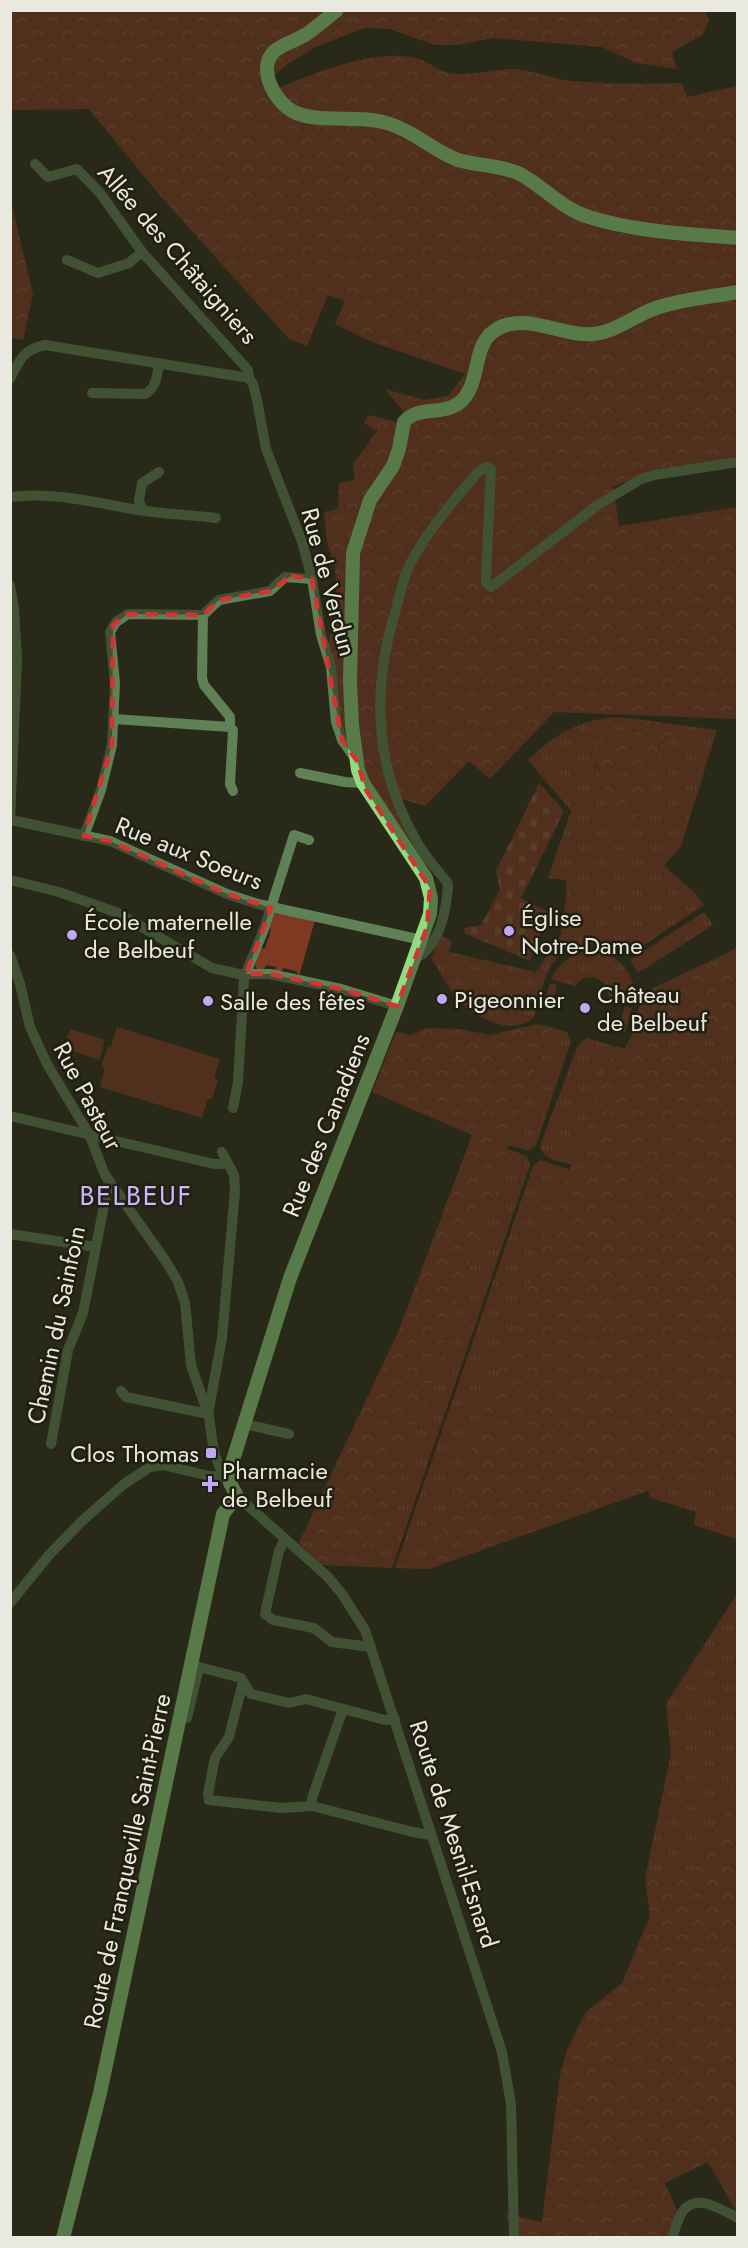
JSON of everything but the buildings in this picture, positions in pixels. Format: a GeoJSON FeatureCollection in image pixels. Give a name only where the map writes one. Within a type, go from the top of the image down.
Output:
{"type":"FeatureCollection","features":[{"type":"Feature","properties":{"kind":"main road"},"geometry":{"type":"LineString","coordinates":[[337,10],[307,34],[274,50],[269,59],[267,69],[269,80],[276,94],[289,109],[312,117],[369,118],[391,124],[456,159],[508,169],[521,175],[559,202],[588,217],[643,227],[738,238]]}},
{"type":"Feature","properties":{"kind":"main road","name":"Rue des Canadiens"},"geometry":{"type":"LineString","coordinates":[[226,1476],[290,1278],[398,1006],[422,940],[431,905],[430,888],[426,878],[363,783],[357,761],[352,725],[350,682],[353,553],[370,500],[393,466],[404,422],[414,413],[442,411],[460,402],[471,387],[485,341],[497,329],[505,325],[526,324],[580,334],[593,334],[617,327],[659,307],[738,292]]}},
{"type":"Feature","properties":{"kind":"main road"},"geometry":{"type":"LineString","coordinates":[[226,1476],[237,1496]]}},
{"type":"Feature","properties":{"kind":"main road","name":"Route de Franqueville Saint-Pierre"},"geometry":{"type":"LineString","coordinates":[[63,2238],[98,2104],[222,1520],[225,1509],[237,1496]]}},
{"type":"Feature","properties":{"kind":"street","name":"Allée des Châtaigniers"},"geometry":{"type":"LineString","coordinates":[[35,165],[48,177],[77,169],[100,193],[142,252],[244,364],[249,378]]}},
{"type":"Feature","properties":{"kind":"street"},"geometry":{"type":"LineString","coordinates":[[67,261],[98,273],[129,263],[142,252]]}},
{"type":"Feature","properties":{"kind":"street"},"geometry":{"type":"LineString","coordinates":[[10,379],[22,356],[32,348],[45,345],[249,378]]}},
{"type":"Feature","properties":{"kind":"street"},"geometry":{"type":"LineString","coordinates":[[92,393],[145,394],[152,390],[159,363]]}},
{"type":"Feature","properties":{"kind":"street","name":"Rue de Verdun"},"geometry":{"type":"LineString","coordinates":[[249,378],[257,400],[266,449],[302,542],[312,579],[321,635],[331,667],[336,722],[342,740],[357,761]]}},
{"type":"Feature","properties":{"kind":"street"},"geometry":{"type":"LineString","coordinates":[[416,958],[429,948],[436,936],[441,924],[448,887],[447,882],[417,842],[395,796],[387,772],[378,701],[385,649],[395,613],[412,559],[429,531],[477,473],[486,467],[491,469],[486,578],[486,582],[491,587],[574,521],[640,479],[738,462]]}},
{"type":"Feature","properties":{"kind":"street"},"geometry":{"type":"LineString","coordinates":[[142,510],[139,500],[142,483],[159,472]]}},
{"type":"Feature","properties":{"kind":"street"},"geometry":{"type":"LineString","coordinates":[[10,497],[26,495],[80,499],[142,510],[216,518]]}},
{"type":"Feature","properties":{"kind":"street"},"geometry":{"type":"LineString","coordinates":[[84,836],[108,767],[114,719],[115,683],[110,636],[113,625],[128,614],[203,615],[219,600],[270,591],[288,576],[312,579]]}},
{"type":"Feature","properties":{"kind":"street"},"geometry":{"type":"LineString","coordinates":[[10,585],[17,659],[13,706],[10,820]]}},
{"type":"Feature","properties":{"kind":"street"},"geometry":{"type":"LineString","coordinates":[[203,615],[202,682],[230,717],[230,726],[233,730],[231,784],[233,791]]}},
{"type":"Feature","properties":{"kind":"street"},"geometry":{"type":"LineString","coordinates":[[114,719],[230,726]]}},
{"type":"Feature","properties":{"kind":"street"},"geometry":{"type":"LineString","coordinates":[[300,773],[345,783],[363,783]]}},
{"type":"Feature","properties":{"kind":"street","name":"Rue aux Soeurs"},"geometry":{"type":"LineString","coordinates":[[10,820],[110,841],[227,894],[271,908],[422,940]]}},
{"type":"Feature","properties":{"kind":"street"},"geometry":{"type":"LineString","coordinates":[[233,1108],[238,1082],[243,986],[246,974],[271,908],[294,835],[309,840]]}},
{"type":"Feature","properties":{"kind":"street"},"geometry":{"type":"LineString","coordinates":[[10,880],[102,906],[212,968],[246,974],[270,974],[341,989],[398,1006]]}},
{"type":"Feature","properties":{"kind":"street","name":"Rue Pasteur"},"geometry":{"type":"LineString","coordinates":[[10,955],[20,984],[30,1028],[39,1049],[89,1134],[109,1180],[178,1282],[185,1303],[191,1365],[208,1414],[214,1453],[226,1476]]}},
{"type":"Feature","properties":{"kind":"street"},"geometry":{"type":"LineString","coordinates":[[10,1116],[214,1164],[228,1164]]}},
{"type":"Feature","properties":{"kind":"street"},"geometry":{"type":"LineString","coordinates":[[120,1391],[126,1397],[208,1414],[222,1338],[235,1191],[234,1174],[222,1152]]}},
{"type":"Feature","properties":{"kind":"street","name":"Chemin du Sainfoin"},"geometry":{"type":"LineString","coordinates":[[51,1444],[68,1350],[83,1313],[109,1180]]}},
{"type":"Feature","properties":{"kind":"street"},"geometry":{"type":"LineString","coordinates":[[10,1234],[96,1248]]}},
{"type":"Feature","properties":{"kind":"street"},"geometry":{"type":"LineString","coordinates":[[244,1424],[289,1434]]}},
{"type":"Feature","properties":{"kind":"street"},"geometry":{"type":"LineString","coordinates":[[10,1603],[49,1555],[109,1497],[150,1467],[163,1465],[210,1476],[226,1476]]}},
{"type":"Feature","properties":{"kind":"street","name":"Route de Mesnil-Esnard"},"geometry":{"type":"LineString","coordinates":[[237,1496],[328,1577],[342,1594],[364,1630],[371,1647],[506,2070],[511,2104],[514,2238]]}},
{"type":"Feature","properties":{"kind":"street"},"geometry":{"type":"LineString","coordinates":[[285,1539],[279,1551],[265,1614],[273,1620],[314,1628],[332,1642],[371,1647]]}},
{"type":"Feature","properties":{"kind":"street"},"geometry":{"type":"LineString","coordinates":[[187,1718],[199,1668],[241,1678],[251,1694],[289,1703],[306,1699],[385,1720],[394,1719]]}},
{"type":"Feature","properties":{"kind":"street"},"geometry":{"type":"LineString","coordinates":[[243,1682],[229,1737],[215,1758],[208,1794],[209,1800],[282,1808],[312,1806],[413,1832],[430,1834]]}},
{"type":"Feature","properties":{"kind":"street"},"geometry":{"type":"LineString","coordinates":[[312,1806],[312,1798],[343,1710]]}},
{"type":"Feature","properties":{"kind":"street"},"geometry":{"type":"LineString","coordinates":[[672,2238],[681,2214],[695,2203],[708,2203],[738,2218]]}},
{"type":"Feature","properties":{"kind":"highlighted area"},"geometry":{"type":"Polygon","coordinates":[[[291,576],[312,579],[342,740],[357,761],[366,790],[430,888],[427,927],[397,1006],[341,989],[270,974],[246,974],[271,908],[227,894],[110,841],[84,836],[112,745],[113,625],[128,614],[203,615],[219,600],[270,591],[291,576]]]}},
{"type":"Feature","properties":{"kind":"green space"},"geometry":{"type":"Polygon","coordinates":[[[10,11],[705,11],[709,20],[703,34],[672,52],[677,69],[636,63],[602,47],[493,38],[457,45],[435,45],[390,29],[365,28],[315,47],[273,76],[279,88],[346,63],[383,56],[400,56],[416,58],[445,72],[457,74],[513,69],[572,81],[627,84],[682,83],[687,97],[737,86],[737,458],[652,470],[613,487],[619,526],[737,507],[737,719],[554,712],[490,779],[469,761],[425,806],[393,796],[409,834],[405,839],[367,782],[357,735],[344,735],[339,723],[328,645],[337,603],[335,567],[327,542],[324,512],[338,509],[339,483],[355,480],[353,464],[377,431],[364,423],[368,415],[400,423],[405,413],[385,389],[424,400],[448,396],[465,374],[372,342],[335,324],[345,301],[328,295],[307,346],[289,339],[156,191],[89,109],[11,110],[10,11]]]}},
{"type":"Feature","properties":{"kind":"green space"},"geometry":{"type":"Polygon","coordinates":[[[11,202],[33,294],[23,340],[11,338],[11,202]]]}},
{"type":"Feature","properties":{"kind":"green space"},"geometry":{"type":"Polygon","coordinates":[[[614,717],[635,719],[635,743],[612,747],[606,741],[595,764],[603,775],[612,819],[640,820],[659,762],[659,742],[670,739],[674,733],[672,724],[717,730],[681,846],[664,866],[696,894],[704,905],[626,957],[605,946],[594,944],[583,945],[563,953],[548,971],[534,1017],[514,1026],[491,1022],[469,1010],[460,1002],[431,958],[441,936],[452,941],[449,952],[536,972],[561,934],[566,880],[548,878],[571,811],[528,760],[567,730],[588,722],[614,717]]]}},
{"type":"Feature","properties":{"kind":"green space"},"geometry":{"type":"Polygon","coordinates":[[[635,719],[672,724],[674,733],[670,739],[659,742],[659,761],[653,785],[643,813],[635,824],[612,819],[610,816],[603,775],[593,758],[596,746],[606,741],[613,746],[635,743],[635,719]]]}},
{"type":"Feature","properties":{"kind":"green space"},"geometry":{"type":"Polygon","coordinates":[[[539,783],[564,811],[521,898],[548,912],[530,961],[464,933],[465,928],[481,925],[500,890],[496,871],[539,783]]]}},
{"type":"Feature","properties":{"kind":"green space"},"geometry":{"type":"Polygon","coordinates":[[[273,911],[315,920],[299,976],[296,971],[283,968],[281,973],[274,972],[276,967],[267,965],[263,970],[255,966],[260,949],[265,948],[269,936],[271,929],[268,928],[273,911]]]}},
{"type":"Feature","properties":{"kind":"green space"},"geometry":{"type":"Polygon","coordinates":[[[704,912],[713,925],[638,973],[630,960],[704,912]]]}},
{"type":"Feature","properties":{"kind":"green space"},"geometry":{"type":"Polygon","coordinates":[[[737,948],[737,1030],[641,1001],[649,990],[737,948]]]}},
{"type":"Feature","properties":{"kind":"green space"},"geometry":{"type":"Polygon","coordinates":[[[588,951],[608,955],[624,966],[633,983],[634,1004],[609,997],[605,983],[597,978],[585,978],[575,986],[551,979],[566,960],[588,951]]]}},
{"type":"Feature","properties":{"kind":"green space"},"geometry":{"type":"Polygon","coordinates":[[[550,983],[557,985],[550,1010],[543,1008],[550,983]]]}},
{"type":"Feature","properties":{"kind":"green space"},"geometry":{"type":"Polygon","coordinates":[[[641,1001],[737,1030],[737,1069],[631,1036],[641,1001]]]}},
{"type":"Feature","properties":{"kind":"green space"},"geometry":{"type":"Polygon","coordinates":[[[625,1006],[632,1008],[625,1032],[618,1030],[625,1006]]]}},
{"type":"Feature","properties":{"kind":"green space"},"geometry":{"type":"Polygon","coordinates":[[[538,1024],[550,1027],[371,1567],[322,1565],[299,1543],[399,1330],[472,1135],[372,1092],[396,1032],[411,1035],[426,1028],[460,1029],[489,1035],[538,1024]]]}},
{"type":"Feature","properties":{"kind":"green space"},"geometry":{"type":"Polygon","coordinates":[[[117,1027],[220,1059],[214,1078],[218,1080],[212,1099],[208,1099],[202,1118],[100,1087],[105,1068],[101,1066],[108,1046],[111,1047],[117,1027]]]}},
{"type":"Feature","properties":{"kind":"green space"},"geometry":{"type":"Polygon","coordinates":[[[550,1027],[567,1032],[571,1041],[536,1145],[530,1151],[509,1145],[550,1027]]]}},
{"type":"Feature","properties":{"kind":"green space"},"geometry":{"type":"Polygon","coordinates":[[[70,1029],[105,1040],[99,1060],[64,1048],[70,1029]]]}},
{"type":"Feature","properties":{"kind":"green space"},"geometry":{"type":"Polygon","coordinates":[[[631,1036],[737,1069],[737,1466],[723,1464],[429,1569],[613,1046],[625,1049],[631,1036]]]}},
{"type":"Feature","properties":{"kind":"green space"},"geometry":{"type":"Polygon","coordinates":[[[587,1038],[613,1046],[573,1165],[548,1157],[540,1146],[578,1045],[587,1038]]]}},
{"type":"Feature","properties":{"kind":"green space"},"geometry":{"type":"Polygon","coordinates":[[[508,1149],[527,1156],[530,1165],[392,1568],[371,1567],[508,1149]]]}},
{"type":"Feature","properties":{"kind":"green space"},"geometry":{"type":"Polygon","coordinates":[[[540,1160],[571,1170],[429,1569],[395,1568],[533,1166],[540,1160]]]}},
{"type":"Feature","properties":{"kind":"green space"},"geometry":{"type":"Polygon","coordinates":[[[723,1464],[737,1466],[737,1539],[694,1525],[696,1512],[651,1498],[648,1491],[723,1464]]]}},
{"type":"Feature","properties":{"kind":"green space"},"geometry":{"type":"Polygon","coordinates":[[[737,1594],[737,1769],[730,1779],[723,1817],[693,1873],[645,1879],[671,1754],[666,1704],[737,1594]]]}},
{"type":"Feature","properties":{"kind":"green space"},"geometry":{"type":"Polygon","coordinates":[[[737,1769],[737,2213],[708,2162],[665,2183],[677,2210],[668,2237],[513,2237],[506,2214],[542,2222],[560,2075],[567,2050],[586,2012],[622,1983],[650,1916],[645,1879],[693,1873],[723,1817],[730,1779],[737,1769]]]}},
{"type":"Feature","properties":{"kind":"place","name":"Église Notre-Dame"},"geometry":{"type":"Point","coordinates":[509,931]}},
{"type":"Feature","properties":{"kind":"place","name":"École maternelle de Belbeuf"},"geometry":{"type":"Point","coordinates":[72,935]}},
{"type":"Feature","properties":{"kind":"place","name":"Pigeonnier"},"geometry":{"type":"Point","coordinates":[442,999]}},
{"type":"Feature","properties":{"kind":"place","name":"Salle des fêtes"},"geometry":{"type":"Point","coordinates":[208,1001]}},
{"type":"Feature","properties":{"kind":"place","name":"Château de Belbeuf"},"geometry":{"type":"Point","coordinates":[585,1008]}},
{"type":"Feature","properties":{"kind":"place","name":"Clos Thomas"},"geometry":{"type":"Point","coordinates":[211,1453]}},
{"type":"Feature","properties":{"kind":"place","name":"Pharmacie de Belbeuf"},"geometry":{"type":"Point","coordinates":[210,1484]}},
{"type":"Feature","properties":{"kind":"district","name":"BELBEUF"},"geometry":{"type":"Point","coordinates":[136,1195]}}]}
